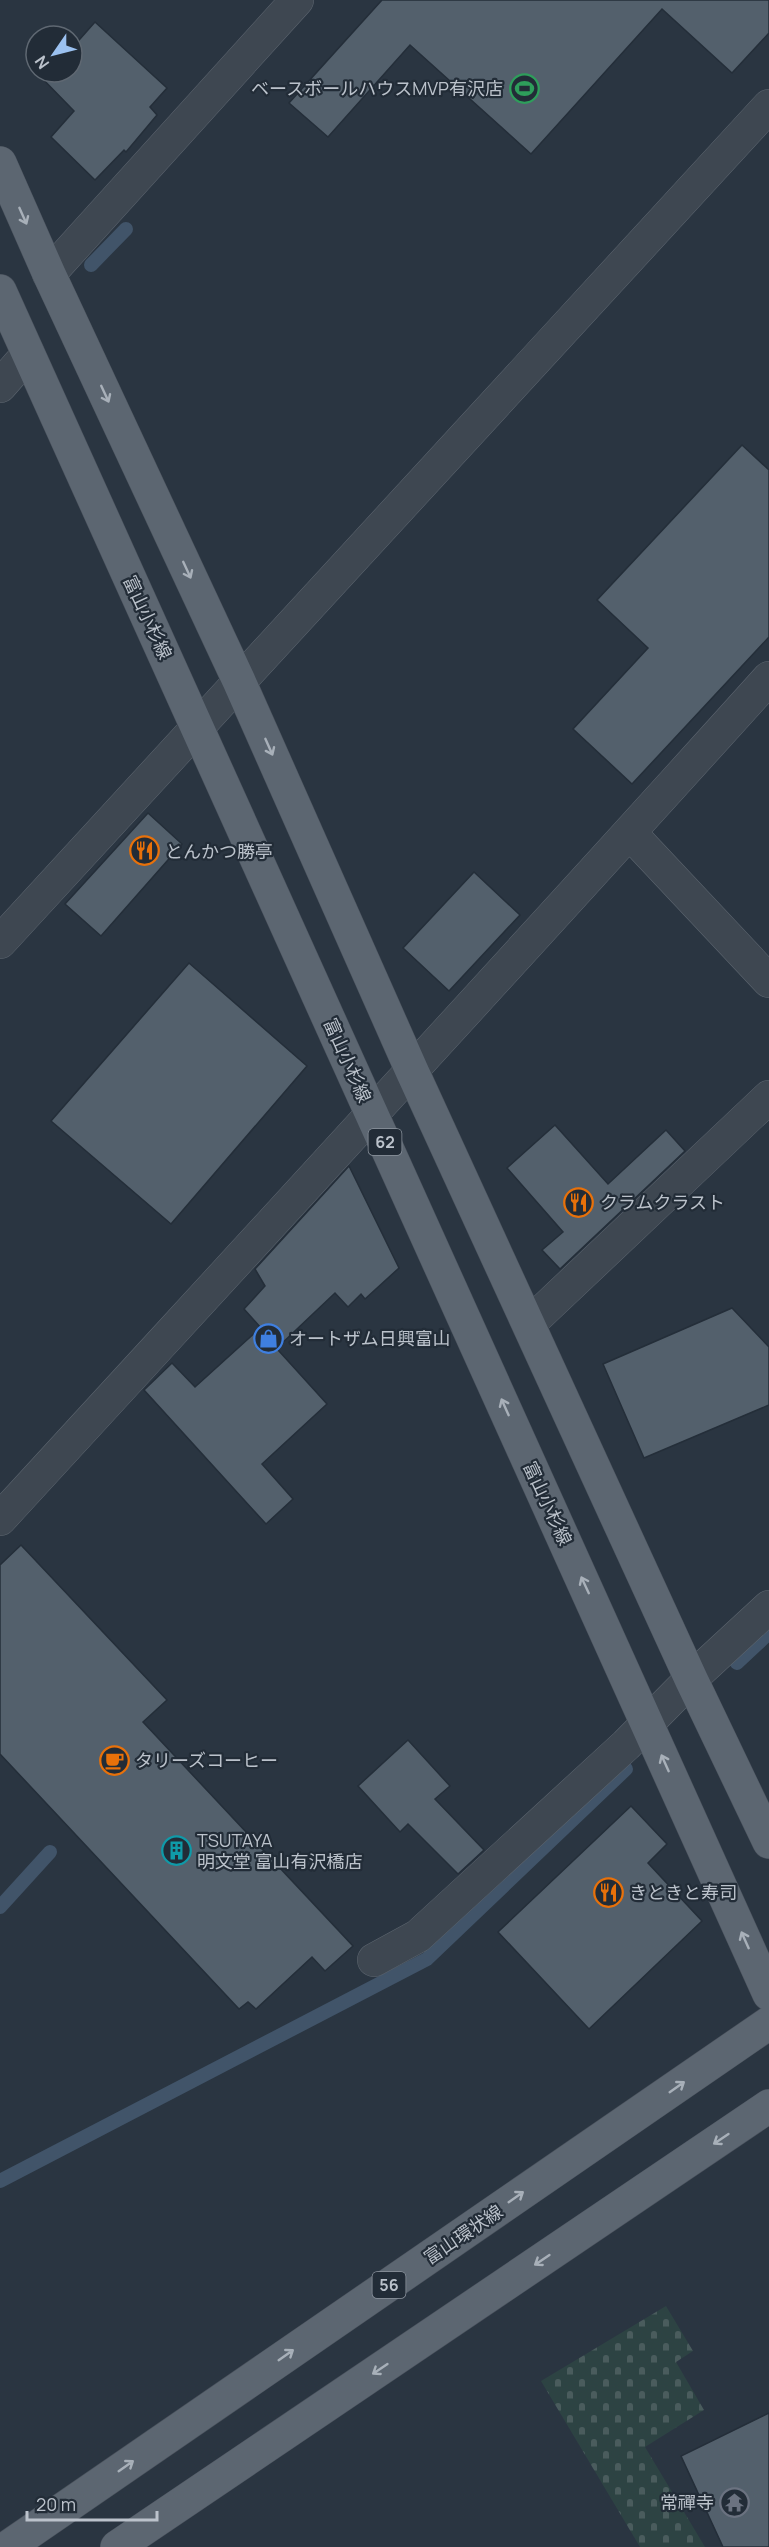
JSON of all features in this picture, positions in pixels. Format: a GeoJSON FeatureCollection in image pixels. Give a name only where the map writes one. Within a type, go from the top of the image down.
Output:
{"type":"FeatureCollection","features":[{"type":"Feature","properties":{"kind":"main road"},"geometry":{"type":"LineString","coordinates":[[0,163],[49,274],[240,681],[412,1071],[769,1842]]}},
{"type":"Feature","properties":{"kind":"main road","name":"富山小杉線"},"geometry":{"type":"LineString","coordinates":[[0,291],[769,1994]]}},
{"type":"Feature","properties":{"kind":"main road","name":"富山環状線"},"geometry":{"type":"LineString","coordinates":[[8,2547],[769,2023]]}},
{"type":"Feature","properties":{"kind":"main road"},"geometry":{"type":"LineString","coordinates":[[117,2547],[769,2106]]}},
{"type":"Feature","properties":{"kind":"street"},"geometry":{"type":"LineString","coordinates":[[49,274],[297,0]]}},
{"type":"Feature","properties":{"kind":"street"},"geometry":{"type":"LineString","coordinates":[[0,942],[769,106]]}},
{"type":"Feature","properties":{"kind":"street"},"geometry":{"type":"LineString","coordinates":[[0,386],[28,354]]}},
{"type":"Feature","properties":{"kind":"street"},"geometry":{"type":"LineString","coordinates":[[0,1519],[630,833],[769,678]]}},
{"type":"Feature","properties":{"kind":"street"},"geometry":{"type":"LineString","coordinates":[[630,833],[769,981]]}},
{"type":"Feature","properties":{"kind":"street"},"geometry":{"type":"LineString","coordinates":[[530,1323],[769,1097]]}},
{"type":"Feature","properties":{"kind":"street"},"geometry":{"type":"LineString","coordinates":[[374,1960],[418,1936],[648,1724],[769,1607]]}},
{"type":"Feature","properties":{"kind":"green space"},"geometry":{"type":"Polygon","coordinates":[[[666,2306],[693,2351],[676,2362],[704,2410],[645,2447],[705,2547],[640,2547],[541,2381],[666,2306]]]}},
{"type":"Feature","properties":{"kind":"building","name":"ベースボールハウスMVP有沢店"},"geometry":{"type":"Polygon","coordinates":[[[382,0],[769,0],[769,33],[732,73],[662,9],[531,154],[410,45],[328,137],[289,103],[382,0]]]}},
{"type":"Feature","properties":{"kind":"building"},"geometry":{"type":"Polygon","coordinates":[[[95,22],[167,88],[150,107],[157,115],[126,152],[124,150],[95,180],[51,137],[74,111],[48,84],[84,84],[84,34],[95,22]]]}},
{"type":"Feature","properties":{"kind":"building"},"geometry":{"type":"Polygon","coordinates":[[[742,445],[769,470],[769,637],[632,784],[573,729],[648,648],[597,600],[742,445]]]}},
{"type":"Feature","properties":{"kind":"building"},"geometry":{"type":"Polygon","coordinates":[[[148,813],[182,844],[101,936],[65,904],[148,813]]]}},
{"type":"Feature","properties":{"kind":"building"},"geometry":{"type":"Polygon","coordinates":[[[474,872],[520,915],[449,991],[403,948],[474,872]]]}},
{"type":"Feature","properties":{"kind":"building"},"geometry":{"type":"Polygon","coordinates":[[[189,963],[307,1066],[171,1224],[51,1121],[189,963]]]}},
{"type":"Feature","properties":{"kind":"building","name":"クラムクラスト"},"geometry":{"type":"Polygon","coordinates":[[[555,1125],[608,1184],[666,1130],[685,1151],[560,1269],[542,1250],[563,1232],[507,1168],[555,1125]]]}},
{"type":"Feature","properties":{"kind":"building"},"geometry":{"type":"Polygon","coordinates":[[[349,1166],[399,1268],[365,1299],[361,1294],[348,1307],[335,1293],[278,1347],[244,1309],[265,1286],[255,1269],[349,1166]]]}},
{"type":"Feature","properties":{"kind":"building"},"geometry":{"type":"Polygon","coordinates":[[[732,1308],[769,1347],[769,1405],[644,1458],[603,1364],[732,1308]]]}},
{"type":"Feature","properties":{"kind":"building"},"geometry":{"type":"Polygon","coordinates":[[[259,1329],[327,1404],[262,1464],[293,1499],[266,1524],[144,1390],[172,1363],[195,1387],[259,1329]]]}},
{"type":"Feature","properties":{"kind":"building","name":"TSUTAYA 明文堂 富山有沢橋店"},"geometry":{"type":"Polygon","coordinates":[[[21,1545],[167,1700],[143,1722],[353,1946],[325,1971],[312,1957],[256,2009],[248,2002],[239,2009],[0,1754],[0,1565],[21,1545]]]}},
{"type":"Feature","properties":{"kind":"building"},"geometry":{"type":"Polygon","coordinates":[[[408,1740],[450,1786],[435,1799],[484,1850],[458,1874],[408,1824],[400,1832],[358,1786],[408,1740]]]}},
{"type":"Feature","properties":{"kind":"building","name":"きときと寿司"},"geometry":{"type":"Polygon","coordinates":[[[631,1806],[667,1844],[648,1863],[702,1921],[589,2029],[498,1932],[631,1806]]]}},
{"type":"Feature","properties":{"kind":"building","name":"常禪寺"},"geometry":{"type":"Polygon","coordinates":[[[769,2413],[769,2547],[723,2547],[681,2456],[769,2413]]]}},
{"type":"Feature","properties":{"kind":"waterway"},"geometry":{"type":"LineString","coordinates":[[91,265],[126,229]]}},
{"type":"Feature","properties":{"kind":"waterway"},"geometry":{"type":"LineString","coordinates":[[737,1663],[769,1633]]}},
{"type":"Feature","properties":{"kind":"waterway"},"geometry":{"type":"LineString","coordinates":[[0,2181],[427,1959],[626,1769]]}},
{"type":"Feature","properties":{"kind":"waterway"},"geometry":{"type":"LineString","coordinates":[[0,1907],[50,1852]]}},
{"type":"Feature","properties":{"kind":"place","name":"ベースボールハウスMVP有沢店"},"geometry":{"type":"Point","coordinates":[524,88]}},
{"type":"Feature","properties":{"kind":"place","name":"とんかつ勝亭"},"geometry":{"type":"Point","coordinates":[144,851]}},
{"type":"Feature","properties":{"kind":"place","name":"クラムクラスト"},"geometry":{"type":"Point","coordinates":[579,1202]}},
{"type":"Feature","properties":{"kind":"place","name":"オートザム日興富山"},"geometry":{"type":"Point","coordinates":[268,1338]}},
{"type":"Feature","properties":{"kind":"place","name":"タリーズコーヒー"},"geometry":{"type":"Point","coordinates":[114,1760]}},
{"type":"Feature","properties":{"kind":"place","name":"TSUTAYA 明文堂 富山有沢橋店"},"geometry":{"type":"Point","coordinates":[176,1850]}},
{"type":"Feature","properties":{"kind":"place","name":"きときと寿司"},"geometry":{"type":"Point","coordinates":[608,1892]}},
{"type":"Feature","properties":{"kind":"place","name":"常禪寺"},"geometry":{"type":"Point","coordinates":[735,2502]}}]}
